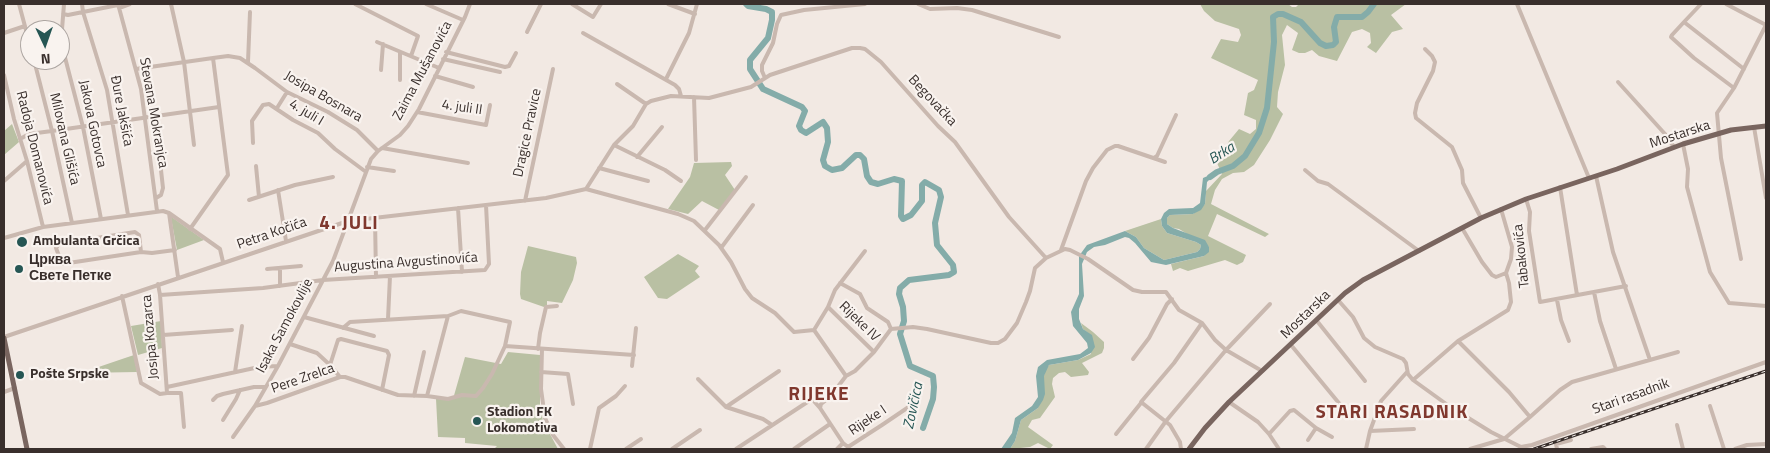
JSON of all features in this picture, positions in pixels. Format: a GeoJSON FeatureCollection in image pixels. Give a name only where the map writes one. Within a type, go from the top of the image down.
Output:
{"type":"FeatureCollection","features":[{"type":"Feature","properties":{"kind":"main road","name":"Mostarska"},"geometry":{"type":"LineString","coordinates":[[1189,449],[1229,402],[1338,300],[1363,280],[1481,218],[1526,199],[1596,176],[1674,146],[1717,134],[1766,126]]}},
{"type":"Feature","properties":{"kind":"main road"},"geometry":{"type":"LineString","coordinates":[[4,337],[5,353],[15,388],[27,449]]}},
{"type":"Feature","properties":{"kind":"street"},"geometry":{"type":"LineString","coordinates":[[19,4],[23,20]]}},
{"type":"Feature","properties":{"kind":"street","name":"Jakova Gotovca"},"geometry":{"type":"LineString","coordinates":[[64,4],[61,42],[83,127],[101,219]]}},
{"type":"Feature","properties":{"kind":"street","name":"Đure Jakšića"},"geometry":{"type":"LineString","coordinates":[[82,4],[104,78],[128,215]]}},
{"type":"Feature","properties":{"kind":"street"},"geometry":{"type":"LineString","coordinates":[[63,14],[68,15],[130,4]]}},
{"type":"Feature","properties":{"kind":"street"},"geometry":{"type":"LineString","coordinates":[[171,4],[184,62],[194,145]]}},
{"type":"Feature","properties":{"kind":"street"},"geometry":{"type":"LineString","coordinates":[[355,4],[418,36],[411,56]]}},
{"type":"Feature","properties":{"kind":"street"},"geometry":{"type":"LineString","coordinates":[[426,4],[464,20]]}},
{"type":"Feature","properties":{"kind":"street","name":"Zaima Mušanovića"},"geometry":{"type":"LineString","coordinates":[[348,221],[371,160],[380,149],[400,135],[417,112],[464,20],[470,4]]}},
{"type":"Feature","properties":{"kind":"street"},"geometry":{"type":"LineString","coordinates":[[527,32],[541,4]]}},
{"type":"Feature","properties":{"kind":"street"},"geometry":{"type":"LineString","coordinates":[[572,4],[591,16],[594,16],[601,4]]}},
{"type":"Feature","properties":{"kind":"street"},"geometry":{"type":"LineString","coordinates":[[668,4],[695,14]]}},
{"type":"Feature","properties":{"kind":"street"},"geometry":{"type":"LineString","coordinates":[[666,79],[689,33],[697,4]]}},
{"type":"Feature","properties":{"kind":"street"},"geometry":{"type":"LineString","coordinates":[[763,79],[762,65],[773,44],[781,14],[865,4]]}},
{"type":"Feature","properties":{"kind":"street"},"geometry":{"type":"LineString","coordinates":[[918,4],[930,8],[972,10],[1060,37]]}},
{"type":"Feature","properties":{"kind":"street"},"geometry":{"type":"LineString","coordinates":[[1517,4],[1589,178]]}},
{"type":"Feature","properties":{"kind":"street"},"geometry":{"type":"LineString","coordinates":[[1702,4],[1672,35],[1672,38],[1694,58],[1734,88]]}},
{"type":"Feature","properties":{"kind":"street"},"geometry":{"type":"LineString","coordinates":[[1726,4],[1766,25],[1734,88],[1717,113],[1717,134],[1741,259]]}},
{"type":"Feature","properties":{"kind":"street","name":"Stevana Mokranjca"},"geometry":{"type":"LineString","coordinates":[[118,6],[136,69],[145,118],[157,211]]}},
{"type":"Feature","properties":{"kind":"street"},"geometry":{"type":"LineString","coordinates":[[248,62],[250,12]]}},
{"type":"Feature","properties":{"kind":"street"},"geometry":{"type":"LineString","coordinates":[[1684,22],[1744,69]]}},
{"type":"Feature","properties":{"kind":"street"},"geometry":{"type":"LineString","coordinates":[[4,33],[20,28]]}},
{"type":"Feature","properties":{"kind":"street"},"geometry":{"type":"LineString","coordinates":[[583,33],[678,86],[681,96]]}},
{"type":"Feature","properties":{"kind":"street"},"geometry":{"type":"LineString","coordinates":[[377,42],[439,68]]}},
{"type":"Feature","properties":{"kind":"street"},"geometry":{"type":"LineString","coordinates":[[380,70],[383,44]]}},
{"type":"Feature","properties":{"kind":"street","name":"Begovačka"},"geometry":{"type":"LineString","coordinates":[[694,97],[709,98],[754,86],[763,79],[852,48],[865,49],[881,62],[938,126],[955,142],[1008,217],[1046,258]]}},
{"type":"Feature","properties":{"kind":"street"},"geometry":{"type":"LineString","coordinates":[[1425,49],[1435,62],[1434,71],[1417,103],[1414,113],[1416,118],[1452,147],[1462,170],[1463,182],[1481,218]]}},
{"type":"Feature","properties":{"kind":"street"},"geometry":{"type":"LineString","coordinates":[[400,52],[400,80]]}},
{"type":"Feature","properties":{"kind":"street"},"geometry":{"type":"LineString","coordinates":[[446,52],[506,67],[509,66],[516,53]]}},
{"type":"Feature","properties":{"kind":"street","name":"Josipa Bosnara"},"geometry":{"type":"LineString","coordinates":[[136,69],[213,58],[235,57],[248,62],[287,92],[347,123],[380,149]]}},
{"type":"Feature","properties":{"kind":"street"},"geometry":{"type":"LineString","coordinates":[[190,229],[228,175],[213,58]]}},
{"type":"Feature","properties":{"kind":"street"},"geometry":{"type":"LineString","coordinates":[[443,59],[500,72]]}},
{"type":"Feature","properties":{"kind":"street","name":"Dragice Pravice"},"geometry":{"type":"LineString","coordinates":[[525,201],[553,69]]}},
{"type":"Feature","properties":{"kind":"street","name":"Milovana Glišića"},"geometry":{"type":"LineString","coordinates":[[37,70],[72,223]]}},
{"type":"Feature","properties":{"kind":"street","name":"Radoja Domanovića"},"geometry":{"type":"LineString","coordinates":[[4,75],[43,227]]}},
{"type":"Feature","properties":{"kind":"street"},"geometry":{"type":"LineString","coordinates":[[435,76],[473,87]]}},
{"type":"Feature","properties":{"kind":"street"},"geometry":{"type":"LineString","coordinates":[[1618,82],[1674,146]]}},
{"type":"Feature","properties":{"kind":"street"},"geometry":{"type":"LineString","coordinates":[[617,84],[646,104]]}},
{"type":"Feature","properties":{"kind":"street"},"geometry":{"type":"LineString","coordinates":[[277,108],[287,92]]}},
{"type":"Feature","properties":{"kind":"street"},"geometry":{"type":"LineString","coordinates":[[696,160],[694,97],[665,96],[646,104],[638,120],[614,145],[586,189],[694,220],[705,230],[731,262],[745,289],[752,298],[775,313],[794,332],[814,330]]}},
{"type":"Feature","properties":{"kind":"street","name":"4. juli I"},"geometry":{"type":"LineString","coordinates":[[254,143],[252,121],[260,109],[267,104],[318,133],[335,149],[366,172]]}},
{"type":"Feature","properties":{"kind":"street","name":"4. juli II"},"geometry":{"type":"LineString","coordinates":[[417,112],[486,124],[490,105]]}},
{"type":"Feature","properties":{"kind":"street"},"geometry":{"type":"LineString","coordinates":[[20,139],[30,134],[219,107]]}},
{"type":"Feature","properties":{"kind":"street"},"geometry":{"type":"LineString","coordinates":[[1154,158],[1157,156],[1176,115]]}},
{"type":"Feature","properties":{"kind":"street","name":"Stevana Mokranjca"},"geometry":{"type":"LineString","coordinates":[[155,116],[163,188],[161,195],[156,198]]}},
{"type":"Feature","properties":{"kind":"street"},"geometry":{"type":"LineString","coordinates":[[637,157],[662,127]]}},
{"type":"Feature","properties":{"kind":"street"},"geometry":{"type":"LineString","coordinates":[[1754,127],[1766,198]]}},
{"type":"Feature","properties":{"kind":"street"},"geometry":{"type":"LineString","coordinates":[[1683,144],[1688,169],[1687,187],[1710,272],[1729,303],[1766,306]]}},
{"type":"Feature","properties":{"kind":"street"},"geometry":{"type":"LineString","coordinates":[[614,145],[665,170],[682,181]]}},
{"type":"Feature","properties":{"kind":"street"},"geometry":{"type":"LineString","coordinates":[[1061,250],[1086,181],[1107,150],[1118,146],[1165,162]]}},
{"type":"Feature","properties":{"kind":"street"},"geometry":{"type":"LineString","coordinates":[[380,149],[468,163]]}},
{"type":"Feature","properties":{"kind":"street"},"geometry":{"type":"LineString","coordinates":[[4,181],[27,161]]}},
{"type":"Feature","properties":{"kind":"street"},"geometry":{"type":"LineString","coordinates":[[256,166],[259,197]]}},
{"type":"Feature","properties":{"kind":"street"},"geometry":{"type":"LineString","coordinates":[[368,167],[394,171]]}},
{"type":"Feature","properties":{"kind":"street"},"geometry":{"type":"LineString","coordinates":[[598,168],[648,181]]}},
{"type":"Feature","properties":{"kind":"street"},"geometry":{"type":"LineString","coordinates":[[1305,170],[1318,181],[1328,184],[1420,251]]}},
{"type":"Feature","properties":{"kind":"street"},"geometry":{"type":"LineString","coordinates":[[1596,176],[1613,252],[1650,360]]}},
{"type":"Feature","properties":{"kind":"street"},"geometry":{"type":"LineString","coordinates":[[250,200],[278,190],[334,177]]}},
{"type":"Feature","properties":{"kind":"street"},"geometry":{"type":"LineString","coordinates":[[705,230],[746,177]]}},
{"type":"Feature","properties":{"kind":"street"},"geometry":{"type":"LineString","coordinates":[[1560,187],[1577,295]]}},
{"type":"Feature","properties":{"kind":"street","name":"Petra Kočića"},"geometry":{"type":"LineString","coordinates":[[4,337],[348,221],[556,197],[586,189]]}},
{"type":"Feature","properties":{"kind":"street"},"geometry":{"type":"LineString","coordinates":[[278,190],[286,241]]}},
{"type":"Feature","properties":{"kind":"street","name":"Tabakovića"},"geometry":{"type":"LineString","coordinates":[[1526,199],[1530,212],[1530,231],[1538,300],[1542,303],[1626,286]]}},
{"type":"Feature","properties":{"kind":"street","name":"Augustina Avgustinovića"},"geometry":{"type":"LineString","coordinates":[[160,295],[280,286],[323,280],[485,270],[488,267],[486,205]]}},
{"type":"Feature","properties":{"kind":"street"},"geometry":{"type":"LineString","coordinates":[[720,248],[753,205]]}},
{"type":"Feature","properties":{"kind":"street"},"geometry":{"type":"LineString","coordinates":[[458,208],[462,272]]}},
{"type":"Feature","properties":{"kind":"street"},"geometry":{"type":"LineString","coordinates":[[1413,380],[1458,341],[1508,310],[1511,302],[1510,283],[1506,273],[1511,259],[1512,247],[1502,209]]}},
{"type":"Feature","properties":{"kind":"street"},"geometry":{"type":"LineString","coordinates":[[4,238],[43,227],[157,211],[169,213],[220,249],[223,262]]}},
{"type":"Feature","properties":{"kind":"street"},"geometry":{"type":"LineString","coordinates":[[169,213],[178,277]]}},
{"type":"Feature","properties":{"kind":"street"},"geometry":{"type":"LineString","coordinates":[[375,218],[376,277]]}},
{"type":"Feature","properties":{"kind":"street","name":"Isaka Samokovlije"},"geometry":{"type":"LineString","coordinates":[[234,437],[255,406],[290,344],[323,280],[348,221]]}},
{"type":"Feature","properties":{"kind":"street"},"geometry":{"type":"LineString","coordinates":[[1462,228],[1492,276],[1496,277],[1506,273]]}},
{"type":"Feature","properties":{"kind":"street"},"geometry":{"type":"LineString","coordinates":[[141,252],[139,236],[135,232],[59,244],[56,248],[62,264],[141,252],[152,253],[175,250]]}},
{"type":"Feature","properties":{"kind":"street"},"geometry":{"type":"LineString","coordinates":[[892,328],[927,329],[983,342],[994,343],[1002,341],[1009,335],[1017,323],[1030,291],[1035,268],[1046,258],[1061,250],[1068,250],[1088,259],[1133,290],[1142,292],[1163,291],[1168,294],[1179,310],[1202,322],[1226,350],[1262,371]]}},
{"type":"Feature","properties":{"kind":"street"},"geometry":{"type":"LineString","coordinates":[[814,330],[828,307],[835,290],[865,251]]}},
{"type":"Feature","properties":{"kind":"street"},"geometry":{"type":"LineString","coordinates":[[267,269],[300,266]]}},
{"type":"Feature","properties":{"kind":"street"},"geometry":{"type":"LineString","coordinates":[[280,268],[280,286]]}},
{"type":"Feature","properties":{"kind":"street"},"geometry":{"type":"LineString","coordinates":[[388,319],[390,276]]}},
{"type":"Feature","properties":{"kind":"street"},"geometry":{"type":"LineString","coordinates":[[840,283],[860,294],[867,308],[888,322],[892,328]]}},
{"type":"Feature","properties":{"kind":"street","name":"Josipa Kozarca"},"geometry":{"type":"LineString","coordinates":[[158,284],[167,393]]}},
{"type":"Feature","properties":{"kind":"street"},"geometry":{"type":"LineString","coordinates":[[1594,292],[1600,321],[1616,369]]}},
{"type":"Feature","properties":{"kind":"street"},"geometry":{"type":"LineString","coordinates":[[122,296],[141,383],[160,394],[182,393],[184,427]]}},
{"type":"Feature","properties":{"kind":"street"},"geometry":{"type":"LineString","coordinates":[[1133,359],[1149,338],[1167,304],[1172,299]]}},
{"type":"Feature","properties":{"kind":"street","name":"Stari rasadnik"},"geometry":{"type":"LineString","coordinates":[[1338,300],[1353,317],[1364,338],[1375,347],[1403,359],[1406,363],[1407,372],[1413,380],[1449,406],[1519,446],[1532,445],[1766,362]]}},
{"type":"Feature","properties":{"kind":"street"},"geometry":{"type":"LineString","coordinates":[[1557,300],[1561,320],[1570,340]]}},
{"type":"Feature","properties":{"kind":"street"},"geometry":{"type":"LineString","coordinates":[[1146,449],[1166,421],[1226,350],[1270,304]]}},
{"type":"Feature","properties":{"kind":"street"},"geometry":{"type":"LineString","coordinates":[[557,306],[546,307],[540,333],[541,389],[545,418],[553,435],[564,449]]}},
{"type":"Feature","properties":{"kind":"street","name":"Rijeke IV"},"geometry":{"type":"LineString","coordinates":[[828,307],[874,352]]}},
{"type":"Feature","properties":{"kind":"street"},"geometry":{"type":"LineString","coordinates":[[343,328],[350,322],[448,316],[461,311],[510,322],[505,346],[634,355]]}},
{"type":"Feature","properties":{"kind":"street"},"geometry":{"type":"LineString","coordinates":[[427,396],[448,316]]}},
{"type":"Feature","properties":{"kind":"street"},"geometry":{"type":"LineString","coordinates":[[304,317],[374,336]]}},
{"type":"Feature","properties":{"kind":"street"},"geometry":{"type":"LineString","coordinates":[[1317,321],[1365,381]]}},
{"type":"Feature","properties":{"kind":"street"},"geometry":{"type":"LineString","coordinates":[[1116,434],[1184,349],[1202,322]]}},
{"type":"Feature","properties":{"kind":"street"},"geometry":{"type":"LineString","coordinates":[[235,372],[242,326]]}},
{"type":"Feature","properties":{"kind":"street"},"geometry":{"type":"LineString","coordinates":[[632,366],[636,328]]}},
{"type":"Feature","properties":{"kind":"street"},"geometry":{"type":"LineString","coordinates":[[736,449],[812,399],[820,408],[821,404],[830,397],[846,376],[863,364],[874,352],[892,328]]}},
{"type":"Feature","properties":{"kind":"street"},"geometry":{"type":"LineString","coordinates":[[163,335],[232,330]]}},
{"type":"Feature","properties":{"kind":"street"},"geometry":{"type":"LineString","coordinates":[[814,330],[846,376]]}},
{"type":"Feature","properties":{"kind":"street"},"geometry":{"type":"LineString","coordinates":[[330,365],[338,340],[341,339],[387,351],[388,355],[382,390]]}},
{"type":"Feature","properties":{"kind":"street"},"geometry":{"type":"LineString","coordinates":[[1458,341],[1509,392],[1530,418]]}},
{"type":"Feature","properties":{"kind":"street"},"geometry":{"type":"LineString","coordinates":[[290,344],[317,353],[340,377]]}},
{"type":"Feature","properties":{"kind":"street"},"geometry":{"type":"LineString","coordinates":[[1291,345],[1343,408]]}},
{"type":"Feature","properties":{"kind":"street","name":"Pere Zrelca"},"geometry":{"type":"LineString","coordinates":[[255,406],[340,377],[350,378],[398,395],[448,399],[462,395],[473,397],[479,395],[505,346]]}},
{"type":"Feature","properties":{"kind":"street"},"geometry":{"type":"LineString","coordinates":[[414,396],[424,352]]}},
{"type":"Feature","properties":{"kind":"street"},"geometry":{"type":"LineString","coordinates":[[1470,449],[1504,439],[1560,390],[1572,382],[1678,352]]}},
{"type":"Feature","properties":{"kind":"street"},"geometry":{"type":"LineString","coordinates":[[167,387],[259,367],[278,366]]}},
{"type":"Feature","properties":{"kind":"street"},"geometry":{"type":"LineString","coordinates":[[726,407],[779,371]]}},
{"type":"Feature","properties":{"kind":"street"},"geometry":{"type":"LineString","coordinates":[[542,372],[568,374],[573,404]]}},
{"type":"Feature","properties":{"kind":"street"},"geometry":{"type":"LineString","coordinates":[[1366,449],[1370,431],[1381,401],[1407,372]]}},
{"type":"Feature","properties":{"kind":"street"},"geometry":{"type":"LineString","coordinates":[[698,379],[726,407],[752,415],[772,425]]}},
{"type":"Feature","properties":{"kind":"street"},"geometry":{"type":"LineString","coordinates":[[590,449],[599,408],[616,396],[625,386]]}},
{"type":"Feature","properties":{"kind":"street"},"geometry":{"type":"LineString","coordinates":[[213,400],[216,396],[240,390],[266,387]]}},
{"type":"Feature","properties":{"kind":"street"},"geometry":{"type":"LineString","coordinates":[[4,392],[15,388]]}},
{"type":"Feature","properties":{"kind":"street"},"geometry":{"type":"LineString","coordinates":[[223,420],[240,390]]}},
{"type":"Feature","properties":{"kind":"street","name":"Rijeke I"},"geometry":{"type":"LineString","coordinates":[[820,408],[843,443],[849,447],[916,402]]}},
{"type":"Feature","properties":{"kind":"street"},"geometry":{"type":"LineString","coordinates":[[1229,402],[1251,416],[1269,434],[1279,449]]}},
{"type":"Feature","properties":{"kind":"street"},"geometry":{"type":"LineString","coordinates":[[1142,403],[1166,421],[1180,442],[1180,449]]}},
{"type":"Feature","properties":{"kind":"street"},"geometry":{"type":"LineString","coordinates":[[1710,406],[1724,449]]}},
{"type":"Feature","properties":{"kind":"street"},"geometry":{"type":"LineString","coordinates":[[1269,434],[1292,410],[1296,411],[1316,428],[1332,436]]}},
{"type":"Feature","properties":{"kind":"street"},"geometry":{"type":"LineString","coordinates":[[794,449],[830,424]]}},
{"type":"Feature","properties":{"kind":"street"},"geometry":{"type":"LineString","coordinates":[[1677,425],[1683,449]]}},
{"type":"Feature","properties":{"kind":"street"},"geometry":{"type":"LineString","coordinates":[[1308,440],[1316,428]]}},
{"type":"Feature","properties":{"kind":"street"},"geometry":{"type":"LineString","coordinates":[[1370,431],[1414,429]]}},
{"type":"Feature","properties":{"kind":"street"},"geometry":{"type":"LineString","coordinates":[[672,449],[700,430]]}},
{"type":"Feature","properties":{"kind":"street"},"geometry":{"type":"LineString","coordinates":[[626,449],[641,439]]}},
{"type":"Feature","properties":{"kind":"street"},"geometry":{"type":"LineString","coordinates":[[1557,449],[1556,444],[1571,440]]}},
{"type":"Feature","properties":{"kind":"street"},"geometry":{"type":"LineString","coordinates":[[837,449],[843,443]]}},
{"type":"Feature","properties":{"kind":"street"},"geometry":{"type":"LineString","coordinates":[[1735,449],[1743,446],[1766,444]]}},
{"type":"Feature","properties":{"kind":"street"},"geometry":{"type":"LineString","coordinates":[[1591,449],[1603,446],[1605,449]]}},
{"type":"Feature","properties":{"kind":"green space"},"geometry":{"type":"Polygon","coordinates":[[[1200,4],[1288,4],[1296,7],[1299,4],[1406,4],[1391,15],[1403,29],[1392,32],[1376,53],[1367,47],[1371,43],[1370,33],[1362,29],[1352,32],[1337,61],[1319,56],[1312,50],[1299,53],[1292,50],[1298,33],[1287,25],[1282,35],[1285,65],[1278,92],[1277,107],[1283,114],[1270,140],[1254,165],[1244,172],[1233,173],[1222,179],[1215,190],[1211,204],[1269,234],[1265,237],[1217,214],[1208,236],[1246,255],[1243,262],[1237,265],[1225,260],[1188,271],[1180,268],[1173,271],[1171,264],[1204,256],[1209,247],[1167,224],[1167,218],[1170,215],[1193,214],[1205,204],[1206,191],[1222,174],[1217,163],[1229,141],[1239,129],[1250,134],[1256,129],[1256,120],[1244,115],[1248,93],[1254,90],[1258,80],[1211,58],[1221,39],[1238,42],[1241,35],[1239,29],[1215,21],[1204,11],[1200,4]]]}},
{"type":"Feature","properties":{"kind":"green space"},"geometry":{"type":"Polygon","coordinates":[[[12,124],[19,142],[4,155],[4,131],[12,124]]]}},
{"type":"Feature","properties":{"kind":"green space"},"geometry":{"type":"Polygon","coordinates":[[[731,162],[732,166],[725,175],[735,190],[719,210],[702,201],[688,214],[668,209],[690,177],[694,163],[731,162]]]}},
{"type":"Feature","properties":{"kind":"green space"},"geometry":{"type":"Polygon","coordinates":[[[171,218],[173,218],[204,240],[177,250],[171,218]]]}},
{"type":"Feature","properties":{"kind":"green space"},"geometry":{"type":"Polygon","coordinates":[[[1161,219],[1162,226],[1167,233],[1196,242],[1201,245],[1200,249],[1197,252],[1164,260],[1144,248],[1136,237],[1125,231],[1161,219]]]}},
{"type":"Feature","properties":{"kind":"green space"},"geometry":{"type":"Polygon","coordinates":[[[528,246],[576,257],[577,263],[573,280],[562,303],[547,301],[547,305],[544,307],[521,299],[521,272],[528,246]]]}},
{"type":"Feature","properties":{"kind":"green space"},"geometry":{"type":"Polygon","coordinates":[[[678,254],[699,266],[695,271],[700,277],[667,299],[658,298],[644,277],[678,254]]]}},
{"type":"Feature","properties":{"kind":"green space"},"geometry":{"type":"Polygon","coordinates":[[[161,321],[162,348],[138,355],[131,326],[161,321]]]}},
{"type":"Feature","properties":{"kind":"green space"},"geometry":{"type":"Polygon","coordinates":[[[1081,323],[1104,342],[1102,353],[1082,363],[1089,372],[1088,375],[1071,377],[1065,372],[1059,373],[1053,378],[1052,384],[1055,397],[1040,418],[1032,420],[1028,427],[1053,445],[1050,449],[1038,443],[1030,447],[1010,449],[1015,441],[1021,420],[1038,408],[1045,370],[1049,365],[1078,360],[1091,354],[1092,336],[1083,329],[1081,323]]]}},
{"type":"Feature","properties":{"kind":"green space"},"geometry":{"type":"Polygon","coordinates":[[[508,352],[540,355],[540,408],[543,421],[558,449],[494,449],[497,446],[465,443],[465,438],[438,437],[436,399],[453,399],[465,357],[501,364],[508,352]]]}},
{"type":"Feature","properties":{"kind":"green space"},"geometry":{"type":"Polygon","coordinates":[[[134,355],[137,372],[81,373],[125,358],[134,355]]]}},
{"type":"Feature","properties":{"kind":"water"},"geometry":{"type":"Polygon","coordinates":[[[1217,172],[1207,182],[1205,204],[1201,210],[1193,214],[1170,215],[1167,218],[1167,224],[1173,228],[1205,240],[1209,247],[1209,252],[1204,256],[1166,265],[1151,262],[1135,243],[1125,237],[1094,247],[1087,252],[1082,264],[1084,296],[1079,309],[1079,319],[1083,329],[1092,335],[1095,347],[1091,353],[1078,360],[1049,365],[1044,376],[1045,394],[1043,400],[1038,408],[1021,420],[1015,441],[1010,449],[1001,449],[1012,433],[1015,418],[1032,406],[1038,397],[1036,376],[1038,367],[1047,360],[1080,354],[1088,348],[1087,343],[1073,326],[1071,312],[1079,294],[1079,256],[1087,245],[1125,231],[1136,237],[1144,248],[1164,260],[1197,252],[1201,245],[1167,233],[1162,226],[1161,219],[1169,209],[1193,208],[1200,203],[1203,178],[1217,172]]]}},
{"type":"Feature","properties":{"kind":"waterway","name":"Zovičica"},"geometry":{"type":"LineString","coordinates":[[746,4],[772,12],[768,38],[750,60],[750,69],[763,89],[802,107],[805,111],[799,126],[801,130],[806,133],[823,122],[827,128],[828,142],[823,160],[825,166],[832,170],[842,168],[856,155],[860,155],[864,159],[867,176],[871,182],[878,184],[894,179],[902,181],[901,216],[903,219],[911,215],[922,201],[922,185],[925,182],[939,190],[941,197],[935,223],[937,245],[953,265],[954,272],[949,275],[909,280],[900,288],[899,294],[903,307],[904,321],[900,334],[910,366],[933,376],[933,399],[923,428]]}},
{"type":"Feature","properties":{"kind":"waterway","name":"Brka"},"geometry":{"type":"LineString","coordinates":[[1210,177],[1233,166],[1245,156],[1259,133],[1267,108],[1274,42],[1273,17],[1283,14],[1301,22],[1320,43],[1326,46],[1333,45],[1336,42],[1334,27],[1337,17],[1362,17],[1374,4]]}},
{"type":"Feature","properties":{"kind":"railway"},"geometry":{"type":"LineString","coordinates":[[1534,449],[1766,371]]}},
{"type":"Feature","properties":{"kind":"place","name":"Ambulanta Grčica"},"geometry":{"type":"Point","coordinates":[22,242]}},
{"type":"Feature","properties":{"kind":"place","name":"Црква Светe Петке"},"geometry":{"type":"Point","coordinates":[19,269]}},
{"type":"Feature","properties":{"kind":"place","name":"Pošte Srpske"},"geometry":{"type":"Point","coordinates":[20,375]}},
{"type":"Feature","properties":{"kind":"place","name":"Stadion FK Lokomotiva"},"geometry":{"type":"Point","coordinates":[477,421]}},
{"type":"Feature","properties":{"kind":"district","name":"4. JULI"},"geometry":{"type":"Point","coordinates":[349,224]}},
{"type":"Feature","properties":{"kind":"district","name":"RIJEKE"},"geometry":{"type":"Point","coordinates":[819,395]}},
{"type":"Feature","properties":{"kind":"district","name":"STARI RASADNIK"},"geometry":{"type":"Point","coordinates":[1392,413]}}]}
